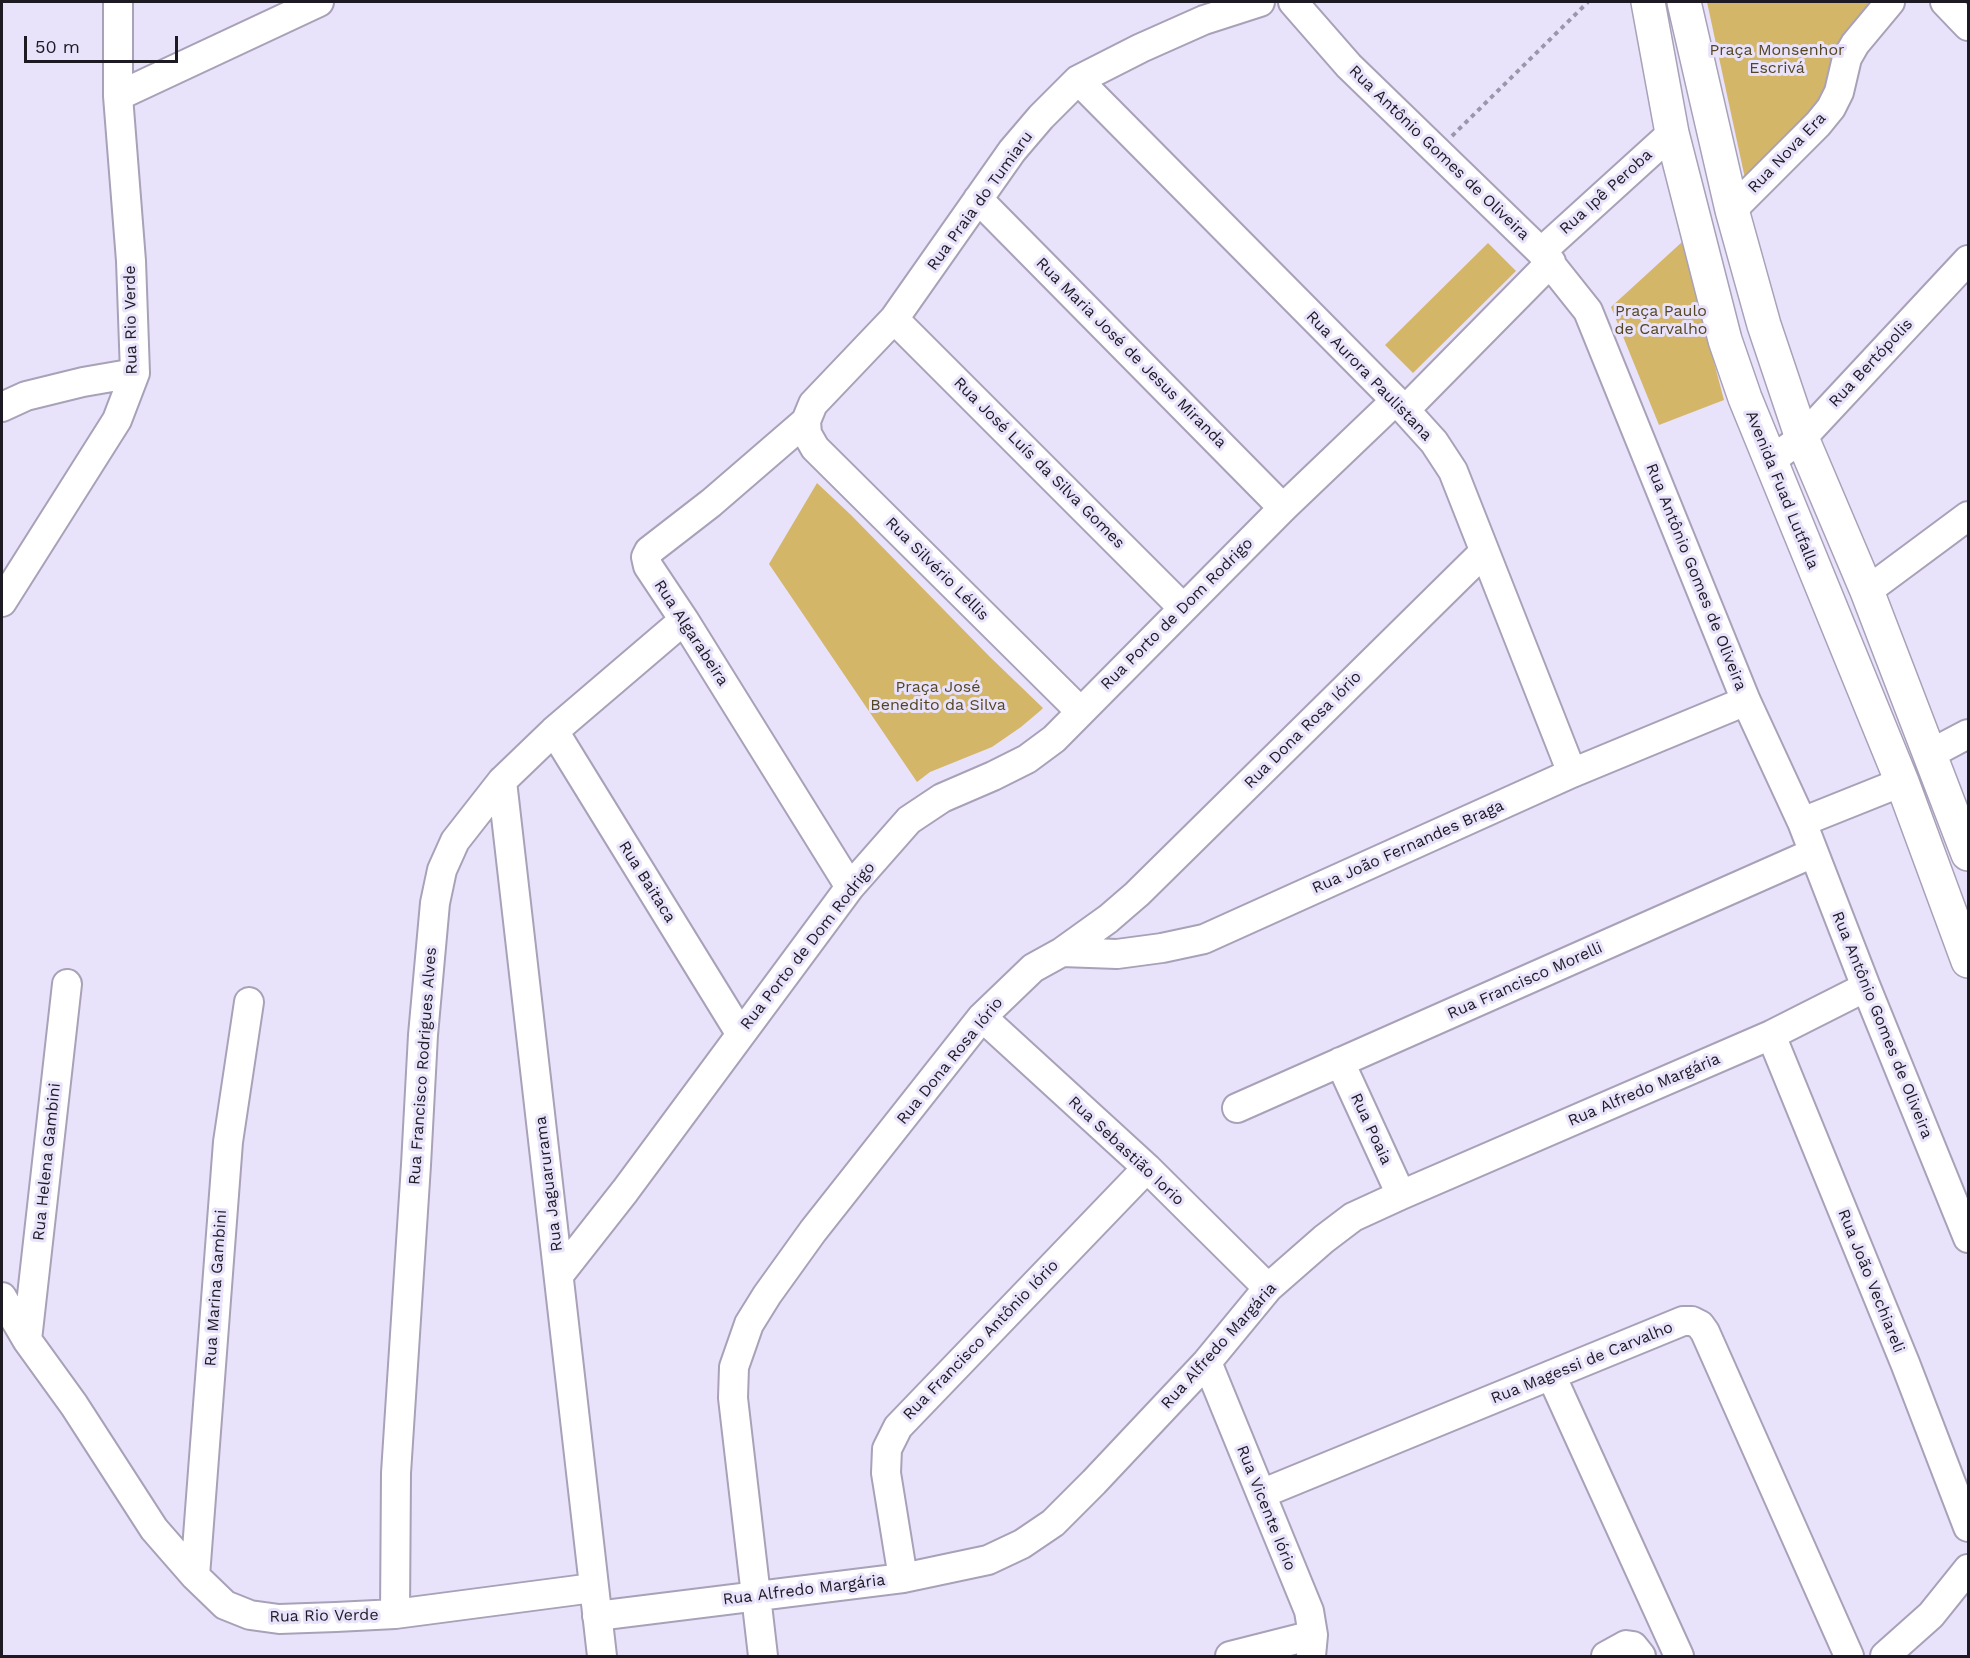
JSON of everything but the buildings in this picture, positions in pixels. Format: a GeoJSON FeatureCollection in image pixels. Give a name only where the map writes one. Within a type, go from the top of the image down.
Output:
{"type":"FeatureCollection","features":[{"type":"Feature","properties":{"kind":"main road","name":"Avenida Fuad Lutfalla"},"geometry":{"type":"LineString","coordinates":[[1648,2],[1671,133],[1725,340],[1770,461],[1902,782],[1968,961]]}},
{"type":"Feature","properties":{"kind":"main road"},"geometry":{"type":"LineString","coordinates":[[1684,2],[1732,210],[1764,325],[1802,438],[1867,591],[1968,854]]}},
{"type":"Feature","properties":{"kind":"street","name":"Rua Rio Verde"},"geometry":{"type":"LineString","coordinates":[[2,602],[117,420],[135,374],[131,261],[118,96],[118,2]]}},
{"type":"Feature","properties":{"kind":"street"},"geometry":{"type":"LineString","coordinates":[[118,96],[319,2]]}},
{"type":"Feature","properties":{"kind":"street","name":"Rua Praia do Tumiaru"},"geometry":{"type":"LineString","coordinates":[[806,421],[813,404],[894,319],[1020,143],[1041,117],[1078,80],[1203,20],[1260,2]]}},
{"type":"Feature","properties":{"kind":"street","name":"Rua Antônio Gomes de Oliveira"},"geometry":{"type":"LineString","coordinates":[[1293,2],[1349,66],[1546,257],[1588,311],[1746,700],[1802,822],[1968,1238]]}},
{"type":"Feature","properties":{"kind":"street","name":"Rua Nova Era"},"geometry":{"type":"LineString","coordinates":[[1732,210],[1818,124],[1831,108],[1839,92],[1847,58],[1855,44],[1890,2]]}},
{"type":"Feature","properties":{"kind":"street"},"geometry":{"type":"LineString","coordinates":[[1944,2],[1968,26]]}},
{"type":"Feature","properties":{"kind":"street","name":"Rua Aurora Paulistana"},"geometry":{"type":"LineString","coordinates":[[1078,80],[1434,442],[1453,471],[1572,773]]}},
{"type":"Feature","properties":{"kind":"street","name":"Rua Ipê Peroba"},"geometry":{"type":"LineString","coordinates":[[1400,406],[1671,133]]}},
{"type":"Feature","properties":{"kind":"street","name":"Rua Maria José de Jesus Miranda"},"geometry":{"type":"LineString","coordinates":[[978,199],[1283,508]]}},
{"type":"Feature","properties":{"kind":"street","name":"Rua Bertópolis"},"geometry":{"type":"LineString","coordinates":[[1770,461],[1802,438],[1968,260]]}},
{"type":"Feature","properties":{"kind":"street","name":"Rua José Luís da Silva Gomes"},"geometry":{"type":"LineString","coordinates":[[894,319],[1183,608]]}},
{"type":"Feature","properties":{"kind":"street"},"geometry":{"type":"LineString","coordinates":[[2,407],[26,396],[49,390],[135,374]]}},
{"type":"Feature","properties":{"kind":"street","name":"Rua Porto de Dom Rodrigo"},"geometry":{"type":"LineString","coordinates":[[559,1275],[625,1191],[850,887],[909,820],[942,798],[1027,759],[1054,738],[1283,508],[1400,406]]}},
{"type":"Feature","properties":{"kind":"street","name":"Rua Algarabeira"},"geometry":{"type":"LineString","coordinates":[[806,421],[711,503],[649,551],[646,557],[648,566],[850,887]]}},
{"type":"Feature","properties":{"kind":"street","name":"Rua Silvério Léllis"},"geometry":{"type":"LineString","coordinates":[[806,421],[807,434],[815,448],[1080,711]]}},
{"type":"Feature","properties":{"kind":"street"},"geometry":{"type":"LineString","coordinates":[[1867,591],[1968,516]]}},
{"type":"Feature","properties":{"kind":"street","name":"Rua Dona Rosa Iório"},"geometry":{"type":"LineString","coordinates":[[763,1656],[733,1398],[734,1367],[748,1324],[813,1231],[982,1017],[1033,968],[1062,952],[1108,919],[1137,894],[1484,552]]}},
{"type":"Feature","properties":{"kind":"street","name":"Rua Francisco Rodrigues Alves"},"geometry":{"type":"LineString","coordinates":[[395,1614],[396,1473],[423,1035],[435,903],[442,870],[455,840],[502,781],[554,731],[684,620]]}},
{"type":"Feature","properties":{"kind":"street","name":"Rua João Fernandes Braga"},"geometry":{"type":"LineString","coordinates":[[1062,952],[1117,954],[1204,939],[1572,773],[1746,700]]}},
{"type":"Feature","properties":{"kind":"street","name":"Rua Baitaca"},"geometry":{"type":"LineString","coordinates":[[554,731],[740,1033]]}},
{"type":"Feature","properties":{"kind":"street"},"geometry":{"type":"LineString","coordinates":[[1930,754],[1968,734]]}},
{"type":"Feature","properties":{"kind":"street","name":"Rua Jaguarurama"},"geometry":{"type":"LineString","coordinates":[[502,781],[559,1275],[592,1588]]}},
{"type":"Feature","properties":{"kind":"street"},"geometry":{"type":"LineString","coordinates":[[1802,822],[1902,782]]}},
{"type":"Feature","properties":{"kind":"street","name":"Rua Francisco Morelli"},"geometry":{"type":"LineString","coordinates":[[1237,1108],[1813,853]]}},
{"type":"Feature","properties":{"kind":"street","name":"Rua Helena Gambini"},"geometry":{"type":"LineString","coordinates":[[27,1340],[66,984]]}},
{"type":"Feature","properties":{"kind":"street","name":"Rua Alfredo Margária"},"geometry":{"type":"LineString","coordinates":[[597,1616],[903,1578],[988,1560],[1022,1544],[1053,1523],[1094,1482],[1207,1362],[1268,1288],[1353,1217],[1771,1035],[1866,987]]}},
{"type":"Feature","properties":{"kind":"street","name":"Rua Marina Gambini"},"geometry":{"type":"LineString","coordinates":[[195,1576],[228,1142],[249,1002]]}},
{"type":"Feature","properties":{"kind":"street","name":"Rua Sebastião Iorio"},"geometry":{"type":"LineString","coordinates":[[982,1017],[1147,1168],[1268,1288]]}},
{"type":"Feature","properties":{"kind":"street","name":"Rua João Vechiareli"},"geometry":{"type":"LineString","coordinates":[[1771,1035],[1905,1363],[1968,1527]]}},
{"type":"Feature","properties":{"kind":"street","name":"Rua Poaia"},"geometry":{"type":"LineString","coordinates":[[1340,1062],[1401,1195]]}},
{"type":"Feature","properties":{"kind":"street","name":"Rua Francisco Antônio Iório"},"geometry":{"type":"LineString","coordinates":[[903,1578],[886,1473],[887,1449],[898,1427],[1147,1168]]}},
{"type":"Feature","properties":{"kind":"street","name":"Rua Rio Verde"},"geometry":{"type":"LineString","coordinates":[[2,1297],[27,1340],[74,1405],[154,1529],[195,1576],[225,1605],[250,1615],[279,1619],[395,1614],[592,1588]]}},
{"type":"Feature","properties":{"kind":"street","name":"Rua Magessi de Carvalho"},"geometry":{"type":"LineString","coordinates":[[1261,1494],[1683,1321],[1692,1321],[1700,1325],[1705,1332],[1849,1656]]}},
{"type":"Feature","properties":{"kind":"street","name":"Rua Vicente Iório"},"geometry":{"type":"LineString","coordinates":[[1207,1362],[1309,1611],[1312,1646]]}},
{"type":"Feature","properties":{"kind":"street"},"geometry":{"type":"LineString","coordinates":[[1551,1376],[1679,1656]]}},
{"type":"Feature","properties":{"kind":"street"},"geometry":{"type":"LineString","coordinates":[[1893,1654],[1931,1615],[1968,1569]]}},
{"type":"Feature","properties":{"kind":"street"},"geometry":{"type":"LineString","coordinates":[[592,1588],[602,1656]]}},
{"type":"Feature","properties":{"kind":"street"},"geometry":{"type":"LineString","coordinates":[[1606,1656],[1626,1645],[1633,1646],[1641,1656]]}},
{"type":"Feature","properties":{"kind":"street"},"geometry":{"type":"LineString","coordinates":[[1230,1656],[1312,1646]]}},
{"type":"Feature","properties":{"kind":"path"},"geometry":{"type":"LineString","coordinates":[[1437,152],[1588,2]]}},
{"type":"Feature","properties":{"kind":"green space","name":"Praça Monsenhor Escrivá"},"geometry":{"type":"Polygon","coordinates":[[[1707,2],[1882,2],[1822,104],[1746,183],[1707,2]]]}},
{"type":"Feature","properties":{"kind":"green space","name":"Praça Paulo de Carvalho"},"geometry":{"type":"Polygon","coordinates":[[[1682,242],[1724,400],[1659,425],[1611,307],[1682,242]]]}},
{"type":"Feature","properties":{"kind":"green space"},"geometry":{"type":"Polygon","coordinates":[[[1488,243],[1516,271],[1413,373],[1385,345],[1488,243]]]}},
{"type":"Feature","properties":{"kind":"green space","name":"Praça José Benedito da Silva"},"geometry":{"type":"Polygon","coordinates":[[[817,483],[1043,708],[1040,711],[992,747],[930,772],[917,782],[769,564],[817,483]]]}}]}
